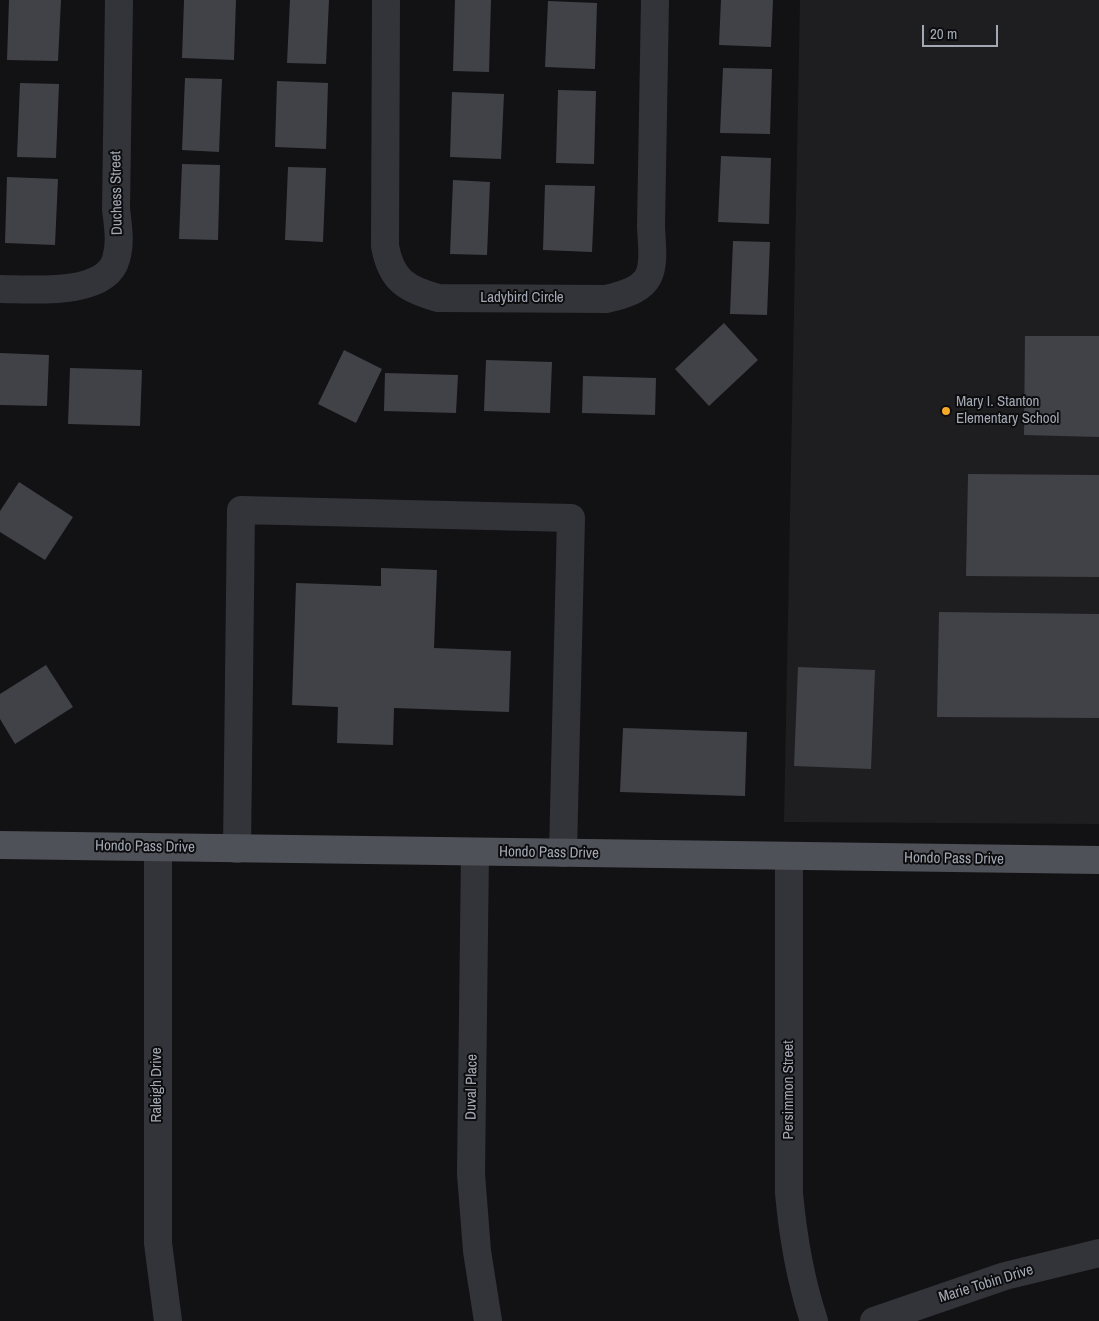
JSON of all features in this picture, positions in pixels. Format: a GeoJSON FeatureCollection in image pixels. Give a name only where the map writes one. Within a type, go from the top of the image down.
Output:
{"type":"FeatureCollection","features":[{"type":"Feature","properties":{"kind":"main road","name":"Hondo Pass Drive"},"geometry":{"type":"LineString","coordinates":[[0,845],[1099,860]]}},
{"type":"Feature","properties":{"kind":"street","name":"Duchess Street"},"geometry":{"type":"LineString","coordinates":[[0,288],[66,290],[95,281],[108,272],[116,261],[119,235],[116,209],[119,0]]}},
{"type":"Feature","properties":{"kind":"street","name":"Ladybird Circle"},"geometry":{"type":"LineString","coordinates":[[386,0],[385,246],[387,260],[396,279],[418,292],[438,298],[606,299],[628,294],[645,284],[650,275],[653,252],[651,227],[655,0]]}},
{"type":"Feature","properties":{"kind":"street"},"geometry":{"type":"LineString","coordinates":[[237,849],[241,510],[571,518],[563,853]]}},
{"type":"Feature","properties":{"kind":"street","name":"Raleigh Drive"},"geometry":{"type":"LineString","coordinates":[[158,848],[158,1233],[168,1321]]}},
{"type":"Feature","properties":{"kind":"street","name":"Duval Place"},"geometry":{"type":"LineString","coordinates":[[475,852],[470,1174],[477,1251],[488,1321]]}},
{"type":"Feature","properties":{"kind":"street","name":"Persimmon Street"},"geometry":{"type":"LineString","coordinates":[[789,856],[789,1193],[793,1237],[803,1289],[814,1321]]}},
{"type":"Feature","properties":{"kind":"street","name":"Marie Tobin Drive"},"geometry":{"type":"LineString","coordinates":[[874,1321],[1005,1276],[1099,1253]]}},
{"type":"Feature","properties":{"kind":"shaded area","name":"Mary I. Stanton Elementary School"},"geometry":{"type":"Polygon","coordinates":[[[800,0],[1099,0],[1099,824],[784,822],[800,0]]]}},
{"type":"Feature","properties":{"kind":"building"},"geometry":{"type":"Polygon","coordinates":[[[9,0],[61,0],[58,61],[7,60],[9,0]]]}},
{"type":"Feature","properties":{"kind":"building"},"geometry":{"type":"Polygon","coordinates":[[[184,0],[236,0],[234,60],[182,58],[184,0]]]}},
{"type":"Feature","properties":{"kind":"building"},"geometry":{"type":"Polygon","coordinates":[[[290,0],[329,0],[326,64],[287,63],[290,0]]]}},
{"type":"Feature","properties":{"kind":"building"},"geometry":{"type":"Polygon","coordinates":[[[455,0],[491,0],[489,72],[453,71],[455,0]]]}},
{"type":"Feature","properties":{"kind":"building"},"geometry":{"type":"Polygon","coordinates":[[[721,0],[773,0],[771,47],[719,45],[721,0]]]}},
{"type":"Feature","properties":{"kind":"building"},"geometry":{"type":"Polygon","coordinates":[[[548,1],[597,3],[595,69],[545,67],[548,1]]]}},
{"type":"Feature","properties":{"kind":"building"},"geometry":{"type":"Polygon","coordinates":[[[723,68],[772,69],[770,134],[720,133],[723,68]]]}},
{"type":"Feature","properties":{"kind":"building"},"geometry":{"type":"Polygon","coordinates":[[[185,78],[222,79],[219,152],[182,150],[185,78]]]}},
{"type":"Feature","properties":{"kind":"building"},"geometry":{"type":"Polygon","coordinates":[[[277,81],[328,83],[326,149],[275,147],[277,81]]]}},
{"type":"Feature","properties":{"kind":"building"},"geometry":{"type":"Polygon","coordinates":[[[20,83],[59,84],[56,158],[17,157],[20,83]]]}},
{"type":"Feature","properties":{"kind":"building"},"geometry":{"type":"Polygon","coordinates":[[[558,90],[596,91],[594,164],[556,163],[558,90]]]}},
{"type":"Feature","properties":{"kind":"building"},"geometry":{"type":"Polygon","coordinates":[[[452,92],[504,94],[501,159],[450,157],[452,92]]]}},
{"type":"Feature","properties":{"kind":"building"},"geometry":{"type":"Polygon","coordinates":[[[721,156],[771,158],[769,224],[718,222],[721,156]]]}},
{"type":"Feature","properties":{"kind":"building"},"geometry":{"type":"Polygon","coordinates":[[[182,164],[220,165],[218,240],[179,239],[182,164]]]}},
{"type":"Feature","properties":{"kind":"building"},"geometry":{"type":"Polygon","coordinates":[[[288,167],[326,168],[323,242],[285,240],[288,167]]]}},
{"type":"Feature","properties":{"kind":"building"},"geometry":{"type":"Polygon","coordinates":[[[7,177],[58,179],[55,245],[5,243],[7,177]]]}},
{"type":"Feature","properties":{"kind":"building"},"geometry":{"type":"Polygon","coordinates":[[[453,180],[490,182],[487,255],[450,254],[453,180]]]}},
{"type":"Feature","properties":{"kind":"building"},"geometry":{"type":"Polygon","coordinates":[[[545,185],[595,186],[592,252],[543,250],[545,185]]]}},
{"type":"Feature","properties":{"kind":"building"},"geometry":{"type":"Polygon","coordinates":[[[733,241],[770,242],[767,315],[730,314],[733,241]]]}},
{"type":"Feature","properties":{"kind":"building"},"geometry":{"type":"Polygon","coordinates":[[[724,323],[758,360],[709,406],[675,369],[724,323]]]}},
{"type":"Feature","properties":{"kind":"building"},"geometry":{"type":"Polygon","coordinates":[[[1025,336],[1099,336],[1099,437],[1024,435],[1025,336]]]}},
{"type":"Feature","properties":{"kind":"building"},"geometry":{"type":"Polygon","coordinates":[[[344,350],[382,369],[356,423],[318,404],[344,350]]]}},
{"type":"Feature","properties":{"kind":"building"},"geometry":{"type":"Polygon","coordinates":[[[0,353],[49,355],[47,406],[0,405],[0,353]]]}},
{"type":"Feature","properties":{"kind":"building"},"geometry":{"type":"Polygon","coordinates":[[[486,360],[552,362],[550,413],[484,411],[486,360]]]}},
{"type":"Feature","properties":{"kind":"building"},"geometry":{"type":"Polygon","coordinates":[[[70,368],[142,370],[140,426],[68,424],[70,368]]]}},
{"type":"Feature","properties":{"kind":"building"},"geometry":{"type":"Polygon","coordinates":[[[385,373],[458,375],[456,413],[384,411],[385,373]]]}},
{"type":"Feature","properties":{"kind":"building"},"geometry":{"type":"Polygon","coordinates":[[[583,376],[656,378],[655,415],[582,413],[583,376]]]}},
{"type":"Feature","properties":{"kind":"building"},"geometry":{"type":"Polygon","coordinates":[[[968,474],[1099,475],[1099,577],[966,576],[968,474]]]}},
{"type":"Feature","properties":{"kind":"building"},"geometry":{"type":"Polygon","coordinates":[[[19,482],[73,517],[45,560],[0,532],[0,511],[19,482]]]}},
{"type":"Feature","properties":{"kind":"building"},"geometry":{"type":"Polygon","coordinates":[[[381,568],[437,570],[434,648],[511,651],[509,712],[394,708],[393,745],[337,743],[338,707],[292,705],[296,583],[381,586],[381,568]]]}},
{"type":"Feature","properties":{"kind":"building"},"geometry":{"type":"Polygon","coordinates":[[[939,612],[1099,614],[1099,718],[937,717],[939,612]]]}},
{"type":"Feature","properties":{"kind":"building"},"geometry":{"type":"Polygon","coordinates":[[[46,665],[73,707],[15,744],[0,719],[0,694],[46,665]]]}},
{"type":"Feature","properties":{"kind":"building"},"geometry":{"type":"Polygon","coordinates":[[[798,667],[875,670],[871,769],[794,766],[798,667]]]}},
{"type":"Feature","properties":{"kind":"building"},"geometry":{"type":"Polygon","coordinates":[[[623,728],[747,732],[745,796],[620,792],[623,728]]]}},
{"type":"Feature","properties":{"kind":"place","name":"Mary I. Stanton Elementary School"},"geometry":{"type":"Point","coordinates":[946,411]}}]}
